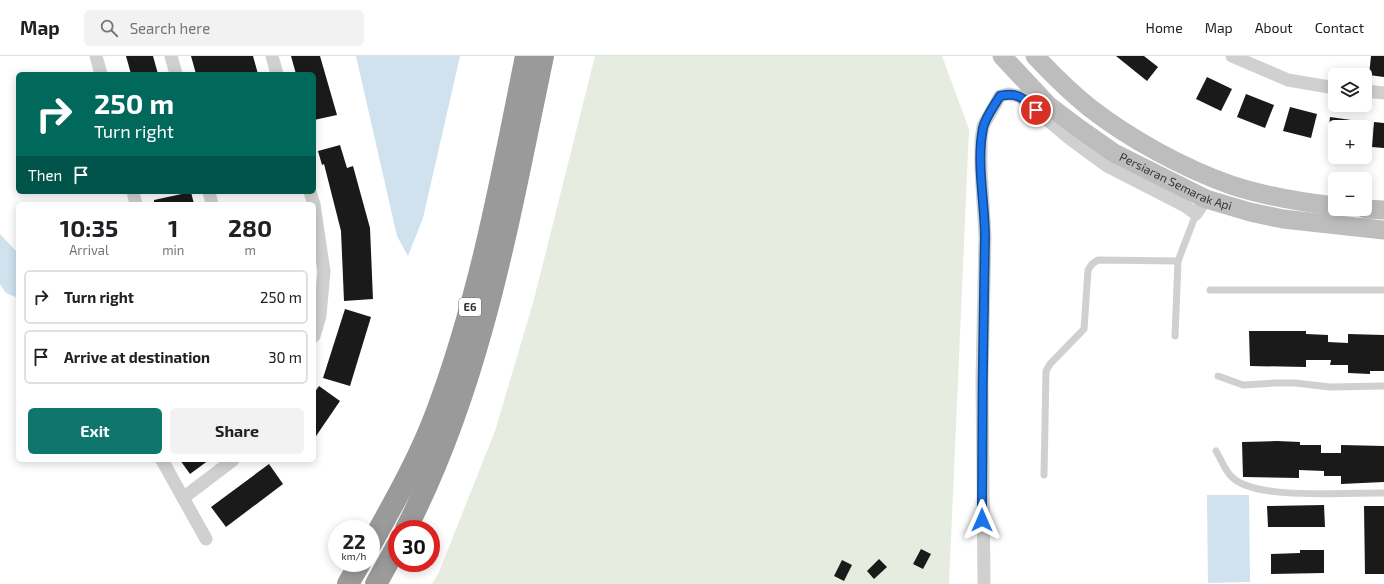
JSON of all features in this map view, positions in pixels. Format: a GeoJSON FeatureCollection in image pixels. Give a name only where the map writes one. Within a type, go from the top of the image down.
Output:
{"type":"FeatureCollection","features":[{"type":"Feature","properties":{"kind":"highway","name":"E6"},"geometry":{"type":"LineString","coordinates":[[380,528],[400,491],[437,412],[464,330],[493,218],[526,56]]}},
{"type":"Feature","properties":{"kind":"highway","name":"E6"},"geometry":{"type":"LineString","coordinates":[[410,520],[455,418],[482,334],[506,233],[543,56]]}},
{"type":"Feature","properties":{"kind":"highway"},"geometry":{"type":"LineString","coordinates":[[376,584],[388,562]]}},
{"type":"Feature","properties":{"kind":"highway"},"geometry":{"type":"LineString","coordinates":[[348,584],[355,572]]}},
{"type":"Feature","properties":{"kind":"main road","name":"Persiaran Semarak Api"},"geometry":{"type":"LineString","coordinates":[[1002,56],[1048,104],[1077,127],[1201,207],[1250,212],[1283,219],[1384,230]]}},
{"type":"Feature","properties":{"kind":"main road","name":"Persiaran Semarak Api"},"geometry":{"type":"LineString","coordinates":[[1035,56],[1089,107],[1127,134],[1179,162],[1231,184],[1308,203],[1328,205]]}},
{"type":"Feature","properties":{"kind":"main road"},"geometry":{"type":"LineString","coordinates":[[1372,209],[1384,210]]}},
{"type":"Feature","properties":{"kind":"street"},"geometry":{"type":"LineString","coordinates":[[96,56],[100,72]]}},
{"type":"Feature","properties":{"kind":"street"},"geometry":{"type":"LineString","coordinates":[[171,56],[175,72]]}},
{"type":"Feature","properties":{"kind":"street"},"geometry":{"type":"LineString","coordinates":[[272,56],[276,72]]}},
{"type":"Feature","properties":{"kind":"street"},"geometry":{"type":"LineString","coordinates":[[1241,58],[1288,80],[1328,87]]}},
{"type":"Feature","properties":{"kind":"street"},"geometry":{"type":"LineString","coordinates":[[1372,92],[1384,93]]}},
{"type":"Feature","properties":{"kind":"street"},"geometry":{"type":"LineString","coordinates":[[984,584],[982,380],[985,236],[981,169],[981,140],[983,126],[1000,96],[1008,94],[1019,96],[1069,138],[1107,166],[1185,206],[1201,207]]}},
{"type":"Feature","properties":{"kind":"street"},"geometry":{"type":"LineString","coordinates":[[316,217],[324,271],[320,316],[316,329]]}},
{"type":"Feature","properties":{"kind":"street"},"geometry":{"type":"LineString","coordinates":[[163,462],[206,539]]}},
{"type":"Feature","properties":{"kind":"street"},"geometry":{"type":"LineString","coordinates":[[183,498],[230,462]]}},
{"type":"Feature","properties":{"kind":"lane"},"geometry":{"type":"LineString","coordinates":[[1176,336],[1178,261],[1201,207]]}},
{"type":"Feature","properties":{"kind":"lane"},"geometry":{"type":"LineString","coordinates":[[1044,475],[1046,371],[1084,329],[1088,270],[1092,264],[1098,260],[1178,261]]}},
{"type":"Feature","properties":{"kind":"lane"},"geometry":{"type":"LineString","coordinates":[[1210,290],[1384,290]]}},
{"type":"Feature","properties":{"kind":"lane"},"geometry":{"type":"LineString","coordinates":[[1218,376],[1243,385],[1275,383],[1330,387],[1384,386]]}},
{"type":"Feature","properties":{"kind":"lane"},"geometry":{"type":"LineString","coordinates":[[1216,451],[1232,478],[1254,488],[1276,493],[1384,493]]}},
{"type":"Feature","properties":{"kind":"shaded area"},"geometry":{"type":"Polygon","coordinates":[[[595,56],[942,56],[969,129],[949,584],[432,584],[440,572],[495,431],[533,303],[595,56]]]}},
{"type":"Feature","properties":{"kind":"water"},"geometry":{"type":"Polygon","coordinates":[[[356,56],[460,56],[423,218],[408,256],[397,236],[356,56]]]}},
{"type":"Feature","properties":{"kind":"water"},"geometry":{"type":"Polygon","coordinates":[[[0,234],[16,251],[16,297],[6,293],[0,284],[0,234]]]}},
{"type":"Feature","properties":{"kind":"water"},"geometry":{"type":"Polygon","coordinates":[[[1207,495],[1249,495],[1250,582],[1208,583],[1207,495]]]}},
{"type":"Feature","properties":{"kind":"building"},"geometry":{"type":"Polygon","coordinates":[[[126,56],[153,56],[157,72],[130,72],[126,56]]]}},
{"type":"Feature","properties":{"kind":"building"},"geometry":{"type":"Polygon","coordinates":[[[191,56],[253,56],[257,72],[195,72],[191,56]]]}},
{"type":"Feature","properties":{"kind":"building"},"geometry":{"type":"Polygon","coordinates":[[[291,56],[320,56],[337,115],[316,120],[316,72],[295,72],[291,56]]]}},
{"type":"Feature","properties":{"kind":"building"},"geometry":{"type":"Polygon","coordinates":[[[1116,56],[1144,56],[1158,67],[1147,81],[1116,56]]]}},
{"type":"Feature","properties":{"kind":"building"},"geometry":{"type":"Polygon","coordinates":[[[1371,56],[1384,56],[1384,77],[1372,75],[1372,68],[1370,68],[1371,56]]]}},
{"type":"Feature","properties":{"kind":"building"},"geometry":{"type":"Polygon","coordinates":[[[1207,77],[1232,89],[1221,111],[1196,99],[1207,77]]]}},
{"type":"Feature","properties":{"kind":"building"},"geometry":{"type":"Polygon","coordinates":[[[1246,94],[1274,105],[1265,128],[1237,117],[1246,94]]]}},
{"type":"Feature","properties":{"kind":"building"},"geometry":{"type":"Polygon","coordinates":[[[1290,107],[1317,114],[1311,138],[1283,131],[1290,107]]]}},
{"type":"Feature","properties":{"kind":"building"},"geometry":{"type":"Polygon","coordinates":[[[1330,117],[1351,120],[1330,120],[1330,117]]]}},
{"type":"Feature","properties":{"kind":"building"},"geometry":{"type":"Polygon","coordinates":[[[1374,122],[1384,123],[1384,148],[1372,147],[1374,122]]]}},
{"type":"Feature","properties":{"kind":"building"},"geometry":{"type":"Polygon","coordinates":[[[340,145],[347,168],[353,166],[370,228],[373,299],[344,301],[341,231],[324,164],[322,165],[318,151],[340,145]]]}},
{"type":"Feature","properties":{"kind":"building"},"geometry":{"type":"Polygon","coordinates":[[[182,194],[192,194],[194,202],[154,202],[154,200],[182,194]]]}},
{"type":"Feature","properties":{"kind":"building"},"geometry":{"type":"Polygon","coordinates":[[[345,309],[371,317],[350,386],[323,378],[345,309]]]}},
{"type":"Feature","properties":{"kind":"building"},"geometry":{"type":"Polygon","coordinates":[[[1249,331],[1306,331],[1306,334],[1328,335],[1328,342],[1348,343],[1348,334],[1384,335],[1384,371],[1370,371],[1370,374],[1348,373],[1348,365],[1330,365],[1331,360],[1306,360],[1306,367],[1250,366],[1249,331]]]}},
{"type":"Feature","properties":{"kind":"building"},"geometry":{"type":"Polygon","coordinates":[[[319,386],[340,401],[316,436],[316,390],[319,386]]]}},
{"type":"Feature","properties":{"kind":"building"},"geometry":{"type":"Polygon","coordinates":[[[1242,442],[1300,442],[1300,445],[1321,445],[1321,453],[1341,453],[1341,445],[1384,446],[1384,482],[1341,484],[1341,476],[1324,476],[1324,471],[1299,470],[1299,478],[1243,477],[1242,442]]]}},
{"type":"Feature","properties":{"kind":"building"},"geometry":{"type":"Polygon","coordinates":[[[181,462],[206,462],[190,474],[181,462]]]}},
{"type":"Feature","properties":{"kind":"building"},"geometry":{"type":"Polygon","coordinates":[[[269,464],[283,484],[226,527],[211,507],[269,464]]]}},
{"type":"Feature","properties":{"kind":"building"},"geometry":{"type":"Polygon","coordinates":[[[1324,505],[1325,527],[1268,527],[1267,506],[1324,505]]]}},
{"type":"Feature","properties":{"kind":"building"},"geometry":{"type":"Polygon","coordinates":[[[1364,506],[1384,506],[1384,574],[1365,574],[1364,506]]]}},
{"type":"Feature","properties":{"kind":"building"},"geometry":{"type":"Polygon","coordinates":[[[921,549],[931,554],[923,569],[913,564],[921,549]]]}},
{"type":"Feature","properties":{"kind":"building"},"geometry":{"type":"Polygon","coordinates":[[[1300,550],[1324,550],[1324,573],[1271,574],[1271,554],[1300,553],[1300,550]]]}},
{"type":"Feature","properties":{"kind":"building"},"geometry":{"type":"Polygon","coordinates":[[[879,559],[887,567],[874,579],[867,571],[879,559]]]}},
{"type":"Feature","properties":{"kind":"building"},"geometry":{"type":"Polygon","coordinates":[[[842,560],[852,565],[844,581],[834,576],[842,560]]]}},
{"type":"Feature","properties":{"kind":"route"},"geometry":{"type":"LineString","coordinates":[[982,520],[982,380],[985,236],[981,169],[981,140],[983,126],[1000,96],[1008,94],[1019,96],[1036,110]]}}]}
